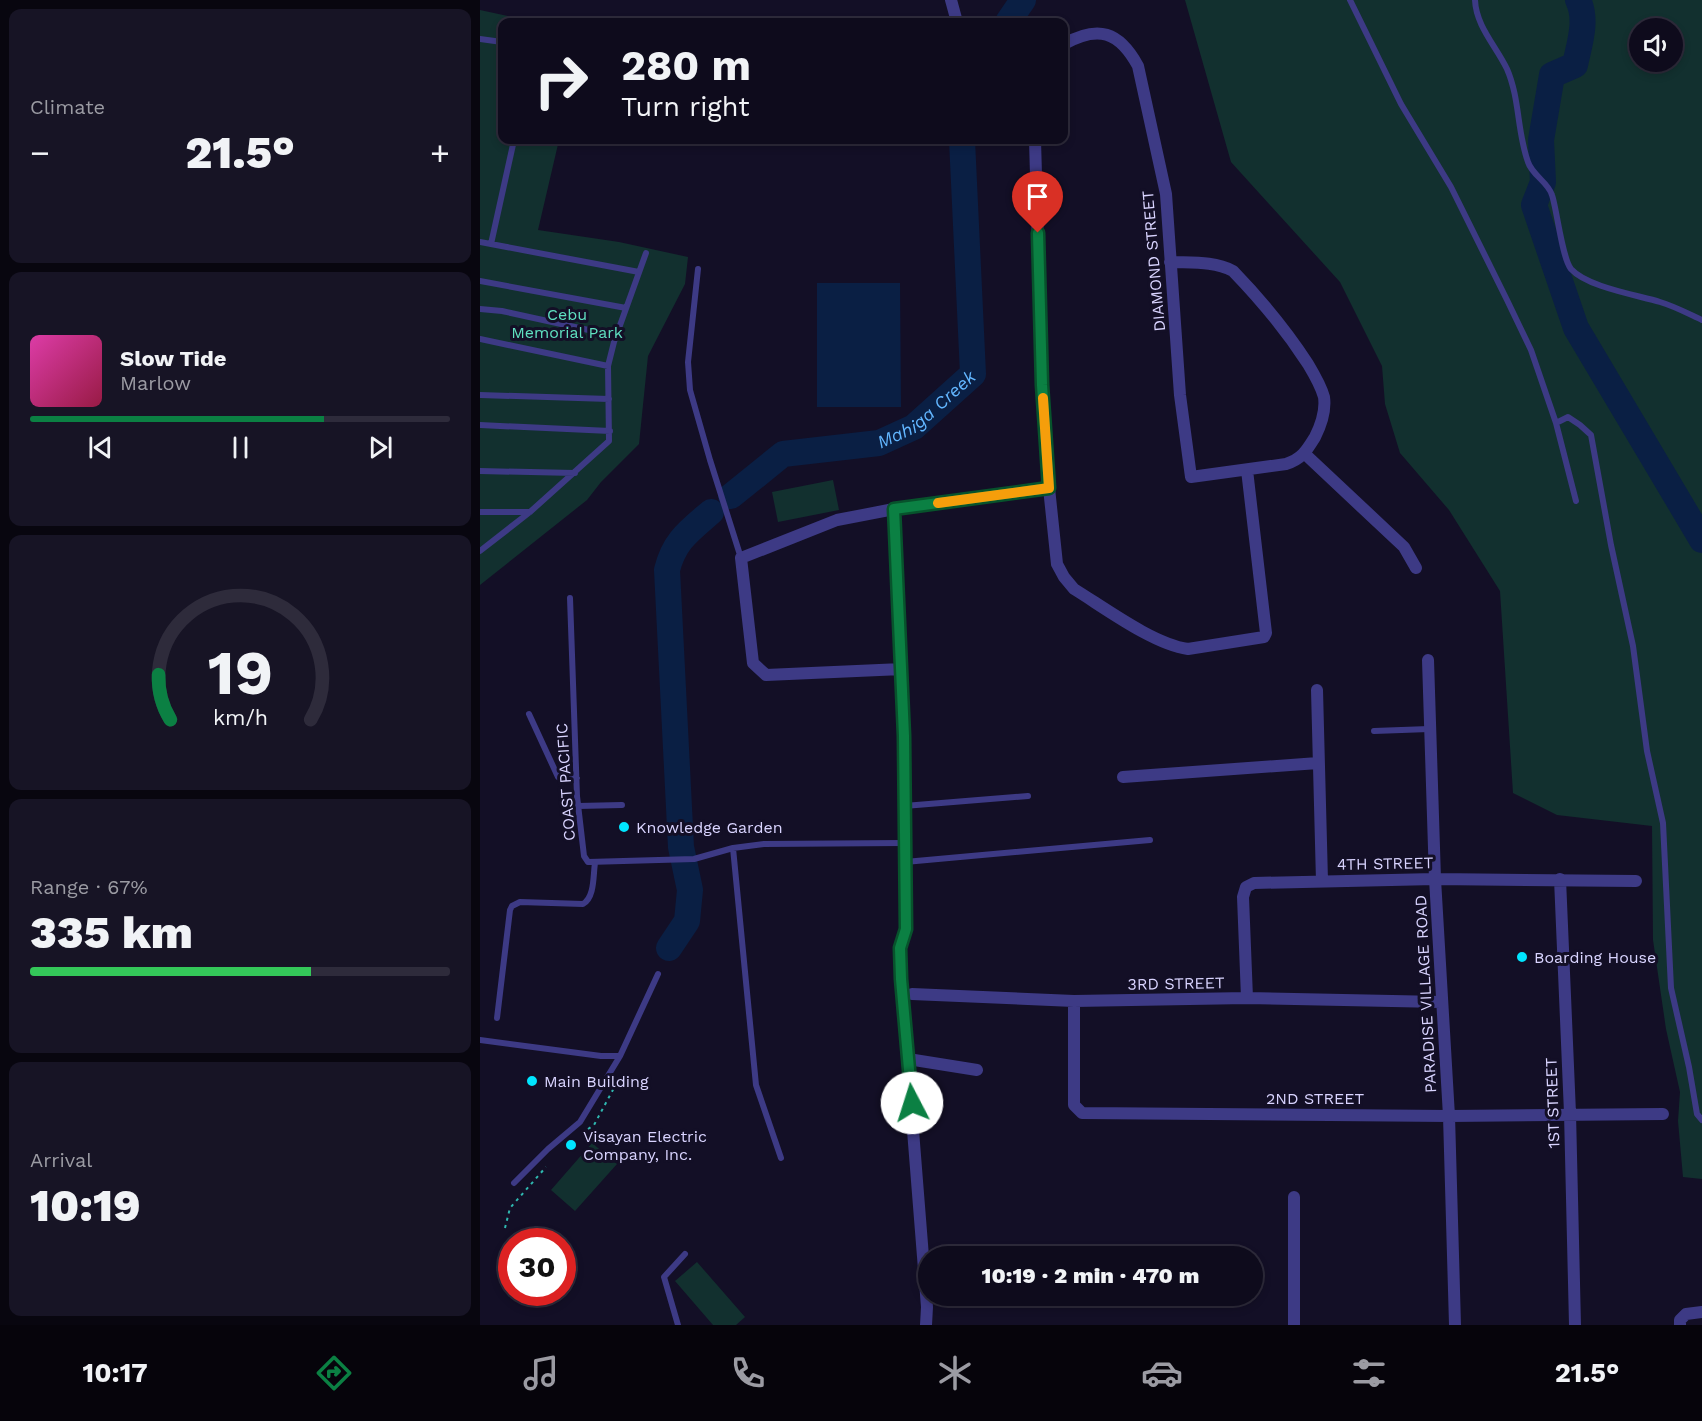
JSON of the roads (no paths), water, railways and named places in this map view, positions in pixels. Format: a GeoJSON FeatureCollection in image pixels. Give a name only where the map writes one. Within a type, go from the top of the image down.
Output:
{"type":"FeatureCollection","features":[{"type":"Feature","properties":{"kind":"street"},"geometry":{"type":"LineString","coordinates":[[951,0],[956,18]]}},
{"type":"Feature","properties":{"kind":"street","name":"DIAMOND STREET"},"geometry":{"type":"LineString","coordinates":[[1068,42],[1080,35],[1104,34],[1118,38],[1130,51],[1138,66],[1166,194],[1180,395],[1190,475],[1194,478],[1247,470]]}},
{"type":"Feature","properties":{"kind":"street"},"geometry":{"type":"LineString","coordinates":[[1035,144],[1042,385],[1057,564],[1074,589],[1160,641],[1176,648],[1188,649],[1266,636],[1247,470],[1286,464],[1296,461],[1305,454],[1319,429],[1324,397],[1316,378],[1289,334],[1233,271],[1223,265],[1170,262]]}},
{"type":"Feature","properties":{"kind":"street"},"geometry":{"type":"LineString","coordinates":[[1305,454],[1404,547],[1416,568]]}},
{"type":"Feature","properties":{"kind":"street"},"geometry":{"type":"LineString","coordinates":[[902,669],[766,675],[753,663],[741,558],[837,520],[894,509],[1049,488]]}},
{"type":"Feature","properties":{"kind":"street"},"geometry":{"type":"LineString","coordinates":[[894,509],[902,669],[906,929],[900,948],[923,1249],[926,1325]]}},
{"type":"Feature","properties":{"kind":"street","name":"PARADISE VILLAGE ROAD"},"geometry":{"type":"LineString","coordinates":[[1428,660],[1435,879],[1449,1116],[1455,1325]]}},
{"type":"Feature","properties":{"kind":"street"},"geometry":{"type":"LineString","coordinates":[[1317,690],[1322,881]]}},
{"type":"Feature","properties":{"kind":"street"},"geometry":{"type":"LineString","coordinates":[[1122,777],[1318,762]]}},
{"type":"Feature","properties":{"kind":"street","name":"4TH STREET"},"geometry":{"type":"LineString","coordinates":[[1247,998],[1243,897],[1246,886],[1254,883],[1435,879],[1636,881]]}},
{"type":"Feature","properties":{"kind":"street","name":"1ST STREET"},"geometry":{"type":"LineString","coordinates":[[1560,879],[1570,1113],[1575,1325]]}},
{"type":"Feature","properties":{"kind":"street","name":"3RD STREET"},"geometry":{"type":"LineString","coordinates":[[912,994],[1074,1001],[1247,998],[1441,1002]]}},
{"type":"Feature","properties":{"kind":"street","name":"2ND STREET"},"geometry":{"type":"LineString","coordinates":[[1074,1001],[1074,1105],[1082,1113],[1449,1116],[1570,1113],[1663,1114]]}},
{"type":"Feature","properties":{"kind":"street"},"geometry":{"type":"LineString","coordinates":[[908,1059],[977,1070]]}},
{"type":"Feature","properties":{"kind":"street"},"geometry":{"type":"LineString","coordinates":[[1294,1197],[1294,1325]]}},
{"type":"Feature","properties":{"kind":"street"},"geometry":{"type":"LineString","coordinates":[[1680,1325],[1680,1320],[1686,1314],[1702,1312]]}},
{"type":"Feature","properties":{"kind":"lane"},"geometry":{"type":"LineString","coordinates":[[1350,0],[1401,104],[1451,187],[1531,350],[1556,423],[1576,501]]}},
{"type":"Feature","properties":{"kind":"lane"},"geometry":{"type":"LineString","coordinates":[[1475,0],[1476,13],[1506,69],[1517,100],[1528,165],[1552,192],[1558,226],[1570,268],[1584,278],[1621,292],[1661,302],[1702,320]]}},
{"type":"Feature","properties":{"kind":"lane"},"geometry":{"type":"LineString","coordinates":[[480,39],[498,41]]}},
{"type":"Feature","properties":{"kind":"lane"},"geometry":{"type":"LineString","coordinates":[[491,244],[513,144]]}},
{"type":"Feature","properties":{"kind":"lane"},"geometry":{"type":"LineString","coordinates":[[480,242],[639,272]]}},
{"type":"Feature","properties":{"kind":"lane"},"geometry":{"type":"LineString","coordinates":[[480,551],[530,512],[609,441],[608,366],[616,336],[646,253]]}},
{"type":"Feature","properties":{"kind":"lane"},"geometry":{"type":"LineString","coordinates":[[698,269],[688,362],[690,390],[741,558]]}},
{"type":"Feature","properties":{"kind":"lane"},"geometry":{"type":"LineString","coordinates":[[480,281],[626,308]]}},
{"type":"Feature","properties":{"kind":"lane"},"geometry":{"type":"LineString","coordinates":[[480,309],[502,311],[616,336]]}},
{"type":"Feature","properties":{"kind":"lane"},"geometry":{"type":"LineString","coordinates":[[480,339],[608,366]]}},
{"type":"Feature","properties":{"kind":"lane"},"geometry":{"type":"LineString","coordinates":[[480,394],[609,399]]}},
{"type":"Feature","properties":{"kind":"lane"},"geometry":{"type":"LineString","coordinates":[[1556,423],[1568,417],[1591,435],[1611,545],[1633,646],[1647,751],[1663,823],[1671,988],[1697,1114],[1702,1120]]}},
{"type":"Feature","properties":{"kind":"lane"},"geometry":{"type":"LineString","coordinates":[[480,425],[610,431]]}},
{"type":"Feature","properties":{"kind":"lane"},"geometry":{"type":"LineString","coordinates":[[480,471],[575,473]]}},
{"type":"Feature","properties":{"kind":"lane"},"geometry":{"type":"LineString","coordinates":[[480,512],[530,512]]}},
{"type":"Feature","properties":{"kind":"lane","name":"COAST PACIFIC"},"geometry":{"type":"LineString","coordinates":[[570,598],[578,806],[584,856],[588,862],[595,862]]}},
{"type":"Feature","properties":{"kind":"lane"},"geometry":{"type":"LineString","coordinates":[[529,714],[558,777],[564,780],[577,778]]}},
{"type":"Feature","properties":{"kind":"lane"},"geometry":{"type":"LineString","coordinates":[[1374,731],[1429,729]]}},
{"type":"Feature","properties":{"kind":"lane"},"geometry":{"type":"LineString","coordinates":[[903,806],[1028,796]]}},
{"type":"Feature","properties":{"kind":"lane"},"geometry":{"type":"LineString","coordinates":[[578,806],[622,805]]}},
{"type":"Feature","properties":{"kind":"lane"},"geometry":{"type":"LineString","coordinates":[[904,862],[1150,840]]}},
{"type":"Feature","properties":{"kind":"lane"},"geometry":{"type":"LineString","coordinates":[[497,1018],[512,906],[520,902],[586,903],[590,897],[595,862],[694,859],[733,848],[764,844],[903,843]]}},
{"type":"Feature","properties":{"kind":"lane"},"geometry":{"type":"LineString","coordinates":[[733,848],[756,1085],[781,1158]]}},
{"type":"Feature","properties":{"kind":"lane"},"geometry":{"type":"LineString","coordinates":[[514,1184],[548,1149],[580,1122],[620,1056],[658,974]]}},
{"type":"Feature","properties":{"kind":"lane"},"geometry":{"type":"LineString","coordinates":[[480,1040],[601,1056],[620,1056]]}},
{"type":"Feature","properties":{"kind":"lane"},"geometry":{"type":"LineString","coordinates":[[678,1325],[664,1277],[685,1254]]}},
{"type":"Feature","properties":{"kind":"water"},"geometry":{"type":"Polygon","coordinates":[[[817,283],[900,283],[901,407],[817,407],[817,283]]]}},
{"type":"Feature","properties":{"kind":"waterway","name":"Mahiga Creek"},"geometry":{"type":"LineString","coordinates":[[1011,18],[1023,0]]}},
{"type":"Feature","properties":{"kind":"waterway"},"geometry":{"type":"LineString","coordinates":[[1578,0],[1582,16],[1579,49],[1575,65],[1552,75],[1541,140],[1543,182],[1534,205],[1576,328],[1702,540]]}},
{"type":"Feature","properties":{"kind":"waterway","name":"Mahiga Creek"},"geometry":{"type":"LineString","coordinates":[[731,496],[783,454],[879,443],[914,427],[973,374],[962,144]]}},
{"type":"Feature","properties":{"kind":"waterway","name":"Mahiga Creek"},"geometry":{"type":"LineString","coordinates":[[669,948],[687,921],[690,890],[681,847],[667,570],[678,544],[711,512]]}},
{"type":"Feature","properties":{"kind":"place","name":"Knowledge Garden"},"geometry":{"type":"Point","coordinates":[624,827]}},
{"type":"Feature","properties":{"kind":"place","name":"Boarding House"},"geometry":{"type":"Point","coordinates":[1522,957]}},
{"type":"Feature","properties":{"kind":"place","name":"Main Building"},"geometry":{"type":"Point","coordinates":[532,1081]}},
{"type":"Feature","properties":{"kind":"place","name":"Visayan Electric Company, Inc."},"geometry":{"type":"Point","coordinates":[571,1145]}},
{"type":"Feature","properties":{"kind":"park label","name":"Cebu Memorial Park"},"geometry":{"type":"Point","coordinates":[567,323]}}]}
